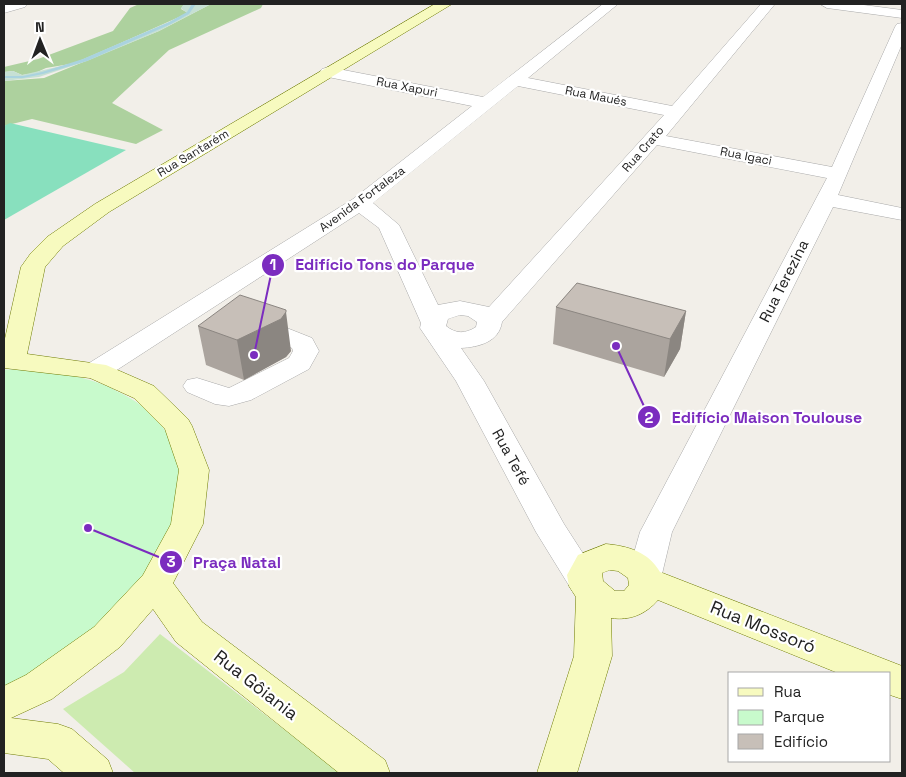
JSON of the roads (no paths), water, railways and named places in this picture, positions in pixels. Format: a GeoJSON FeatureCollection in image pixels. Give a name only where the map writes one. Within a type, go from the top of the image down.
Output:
{"type":"FeatureCollection","features":[{"type":"Feature","properties":{"kind":"street"},"geometry":{"type":"LineString","coordinates":[[4,9],[20,4]]}},
{"type":"Feature","properties":{"kind":"street","name":"Rua Santarém"},"geometry":{"type":"LineString","coordinates":[[8,360],[34,267],[40,255],[68,232],[102,208],[328,72],[446,4]]}},
{"type":"Feature","properties":{"kind":"street","name":"Avenida Fortaleza"},"geometry":{"type":"LineString","coordinates":[[96,371],[360,203],[611,4]]}},
{"type":"Feature","properties":{"kind":"street"},"geometry":{"type":"LineString","coordinates":[[827,4],[902,14]]}},
{"type":"Feature","properties":{"kind":"street","name":"Rua Crato"},"geometry":{"type":"LineString","coordinates":[[483,330],[653,139],[761,5]]}},
{"type":"Feature","properties":{"kind":"street","name":"Rua Terezina"},"geometry":{"type":"LineString","coordinates":[[593,656],[641,586],[656,532],[839,174],[902,28]]}},
{"type":"Feature","properties":{"kind":"street","name":"Rua Xapuri"},"geometry":{"type":"LineString","coordinates":[[328,72],[485,103]]}},
{"type":"Feature","properties":{"kind":"street","name":"Rua Maués"},"geometry":{"type":"LineString","coordinates":[[515,80],[676,112]]}},
{"type":"Feature","properties":{"kind":"street","name":"Rua Igaci"},"geometry":{"type":"LineString","coordinates":[[653,139],[839,174]]}},
{"type":"Feature","properties":{"kind":"street"},"geometry":{"type":"LineString","coordinates":[[826,199],[902,214]]}},
{"type":"Feature","properties":{"kind":"street","name":"Rua Tefé"},"geometry":{"type":"LineString","coordinates":[[360,203],[388,225],[435,328],[470,381],[552,532],[598,574]]}},
{"type":"Feature","properties":{"kind":"street"},"geometry":{"type":"LineString","coordinates":[[323,228],[388,225]]}},
{"type":"Feature","properties":{"kind":"street"},"geometry":{"type":"LineString","coordinates":[[420,292],[459,308],[481,312],[483,330],[470,381]]}},
{"type":"Feature","properties":{"kind":"street"},"geometry":{"type":"LineString","coordinates":[[483,330],[468,340],[450,339],[435,328],[439,314],[515,293]]}},
{"type":"Feature","properties":{"kind":"street"},"geometry":{"type":"LineString","coordinates":[[197,386],[215,395],[229,397],[242,394],[300,363],[306,350],[303,343],[292,337],[238,318],[198,307]]}},
{"type":"Feature","properties":{"kind":"street"},"geometry":{"type":"LineString","coordinates":[[4,704],[39,687],[106,637],[155,584],[187,524],[194,470],[178,426],[144,392],[96,371],[8,360]]}},
{"type":"Feature","properties":{"kind":"street"},"geometry":{"type":"LineString","coordinates":[[598,574],[656,532]]}},
{"type":"Feature","properties":{"kind":"street"},"geometry":{"type":"LineString","coordinates":[[633,563],[641,586],[610,604],[598,574],[633,563]]}},
{"type":"Feature","properties":{"kind":"street","name":"Rua Terezina"},"geometry":{"type":"LineString","coordinates":[[557,773],[593,656],[598,574]]}},
{"type":"Feature","properties":{"kind":"street","name":"Rua Gôiania"},"geometry":{"type":"LineString","coordinates":[[155,584],[189,632],[370,773]]}},
{"type":"Feature","properties":{"kind":"street","name":"Rua Mossoró"},"geometry":{"type":"LineString","coordinates":[[641,586],[875,672]]}},
{"type":"Feature","properties":{"kind":"street"},"geometry":{"type":"LineString","coordinates":[[4,734],[58,742],[93,773]]}},
{"type":"Feature","properties":{"kind":"waterway"},"geometry":{"type":"LineString","coordinates":[[4,77],[23,77],[43,73],[85,60],[170,23],[188,13],[194,4]]}},
{"type":"Feature","properties":{"kind":"place","name":"Edifício Maison Toulouse"},"geometry":{"type":"Point","coordinates":[616,346]}},
{"type":"Feature","properties":{"kind":"place","name":"Edifício Tons do Parque"},"geometry":{"type":"Point","coordinates":[254,355]}},
{"type":"Feature","properties":{"kind":"place","name":"Praça Natal"},"geometry":{"type":"Point","coordinates":[88,528]}}]}
